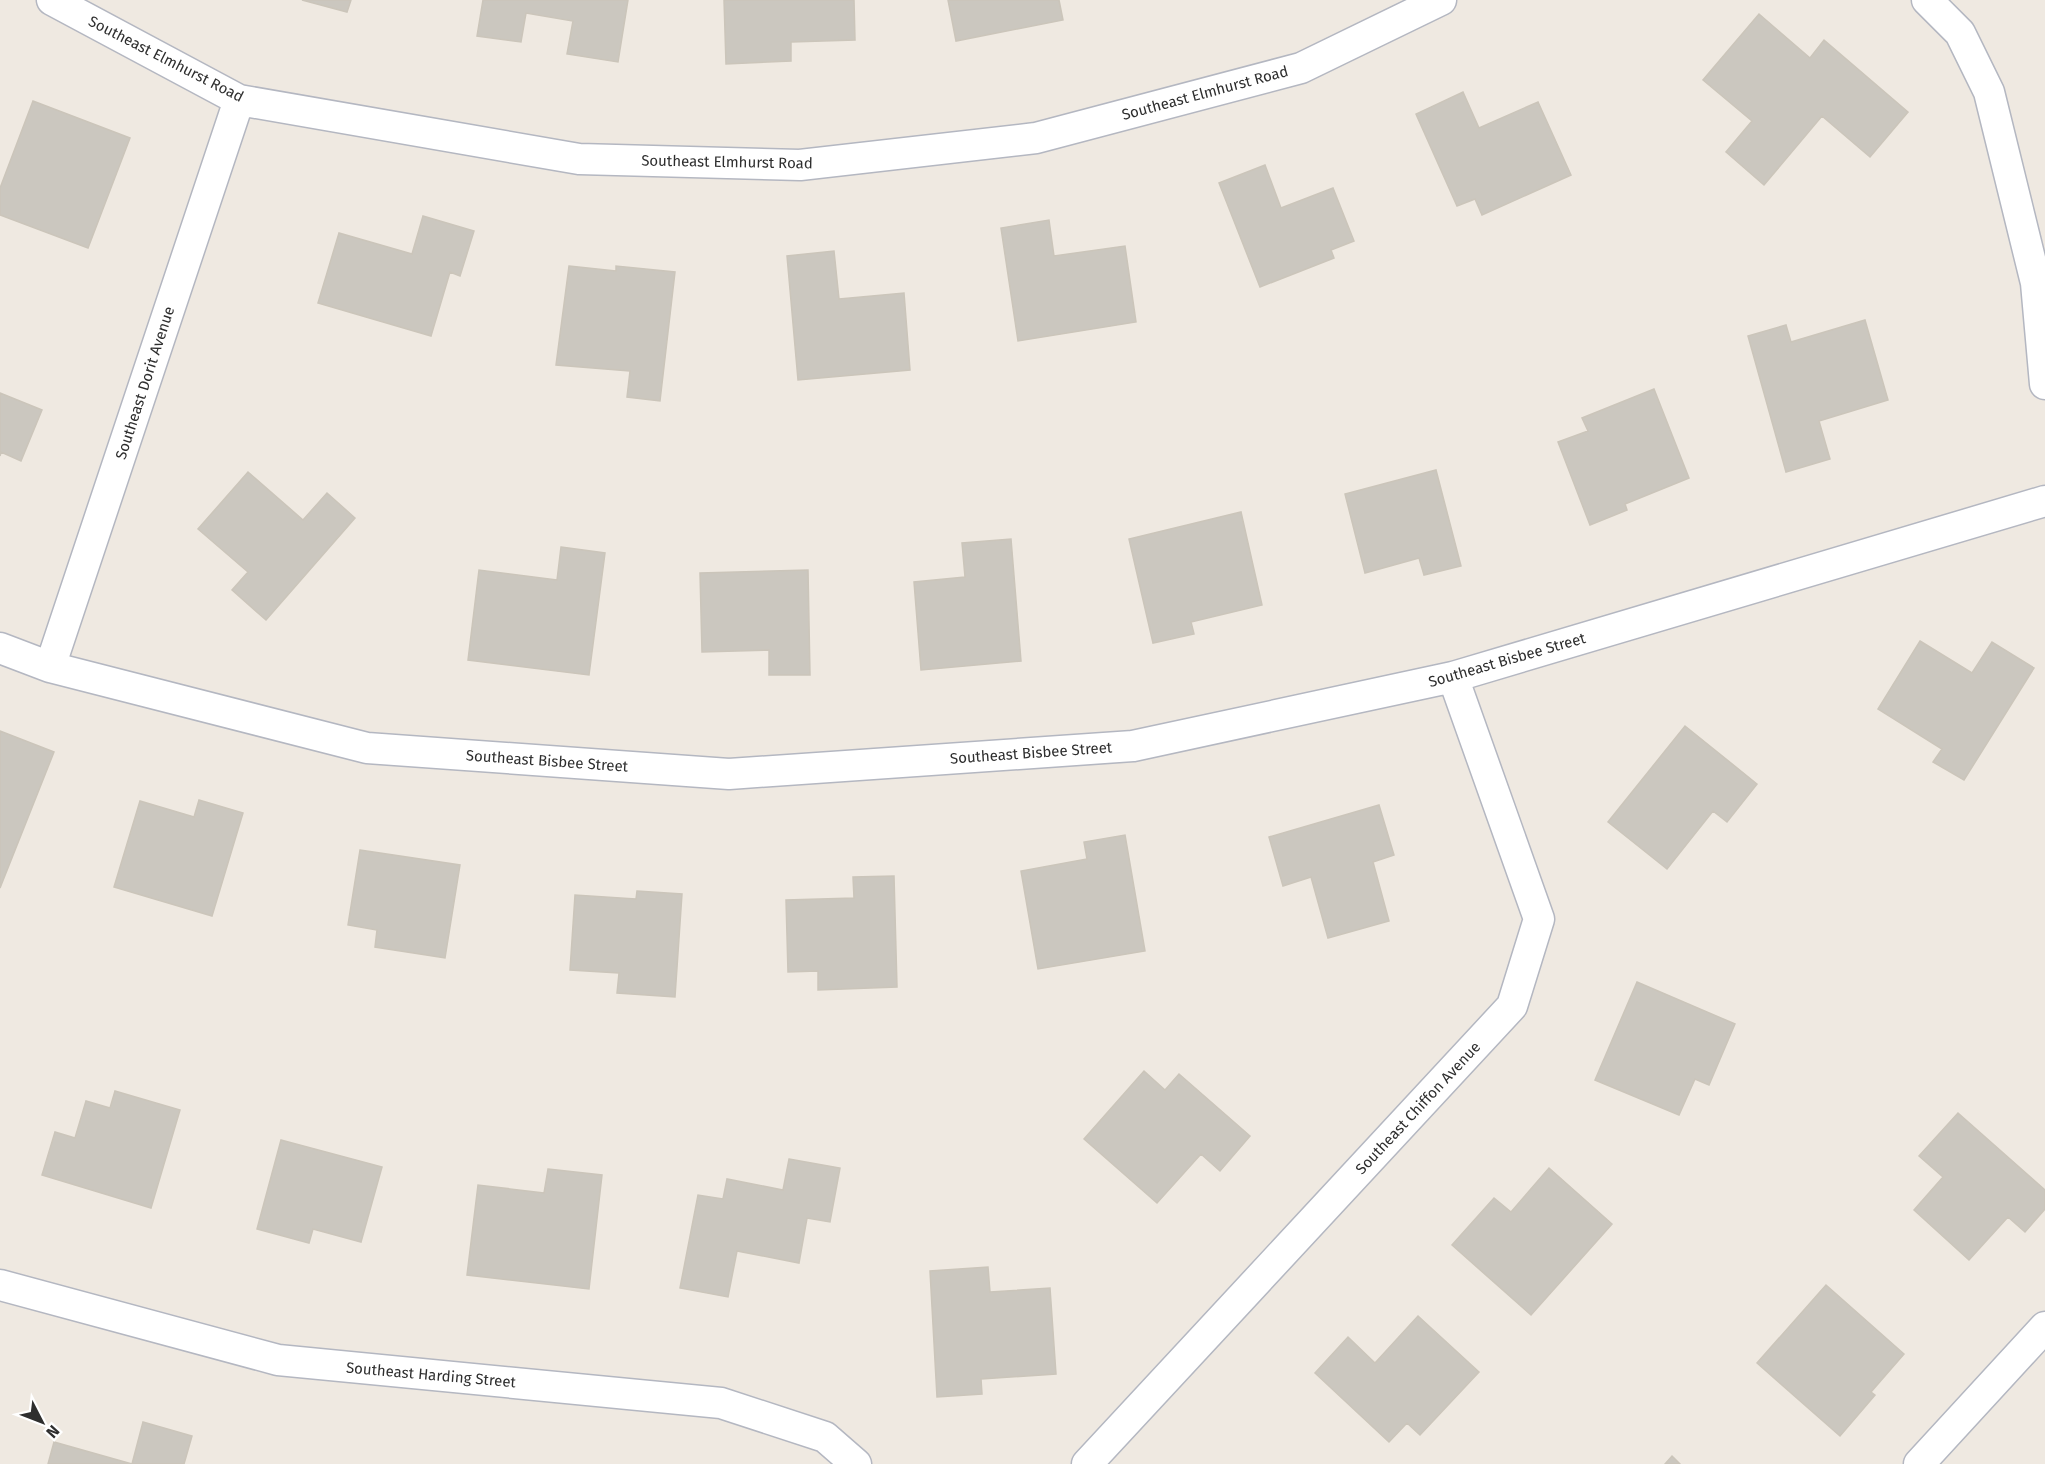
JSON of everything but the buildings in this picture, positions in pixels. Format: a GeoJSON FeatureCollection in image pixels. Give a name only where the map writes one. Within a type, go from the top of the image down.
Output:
{"type":"FeatureCollection","features":[{"type":"Feature","properties":{"kind":"street","name":"Southeast Elmhurst Road"},"geometry":{"type":"LineString","coordinates":[[52,0],[238,100],[579,159],[800,165],[1036,138],[1301,69],[1441,0]]}},
{"type":"Feature","properties":{"kind":"street"},"geometry":{"type":"LineString","coordinates":[[1928,0],[1960,33],[1989,92],[2036,283],[2045,384]]}},
{"type":"Feature","properties":{"kind":"street","name":"Southeast Dorit Avenue"},"geometry":{"type":"LineString","coordinates":[[50,667],[238,100]]}},
{"type":"Feature","properties":{"kind":"street","name":"Southeast Bisbee Street"},"geometry":{"type":"LineString","coordinates":[[0,648],[50,667],[367,748],[729,774],[1133,746],[1453,678],[2045,501]]}},
{"type":"Feature","properties":{"kind":"street","name":"Southeast Chiffon Avenue"},"geometry":{"type":"LineString","coordinates":[[1087,1464],[1512,1006],[1539,919],[1453,678]]}},
{"type":"Feature","properties":{"kind":"street","name":"Southeast Harding Street"},"geometry":{"type":"LineString","coordinates":[[0,1285],[278,1360],[721,1402],[825,1437],[856,1464]]}},
{"type":"Feature","properties":{"kind":"street"},"geometry":{"type":"LineString","coordinates":[[1919,1464],[2045,1327]]}}]}
